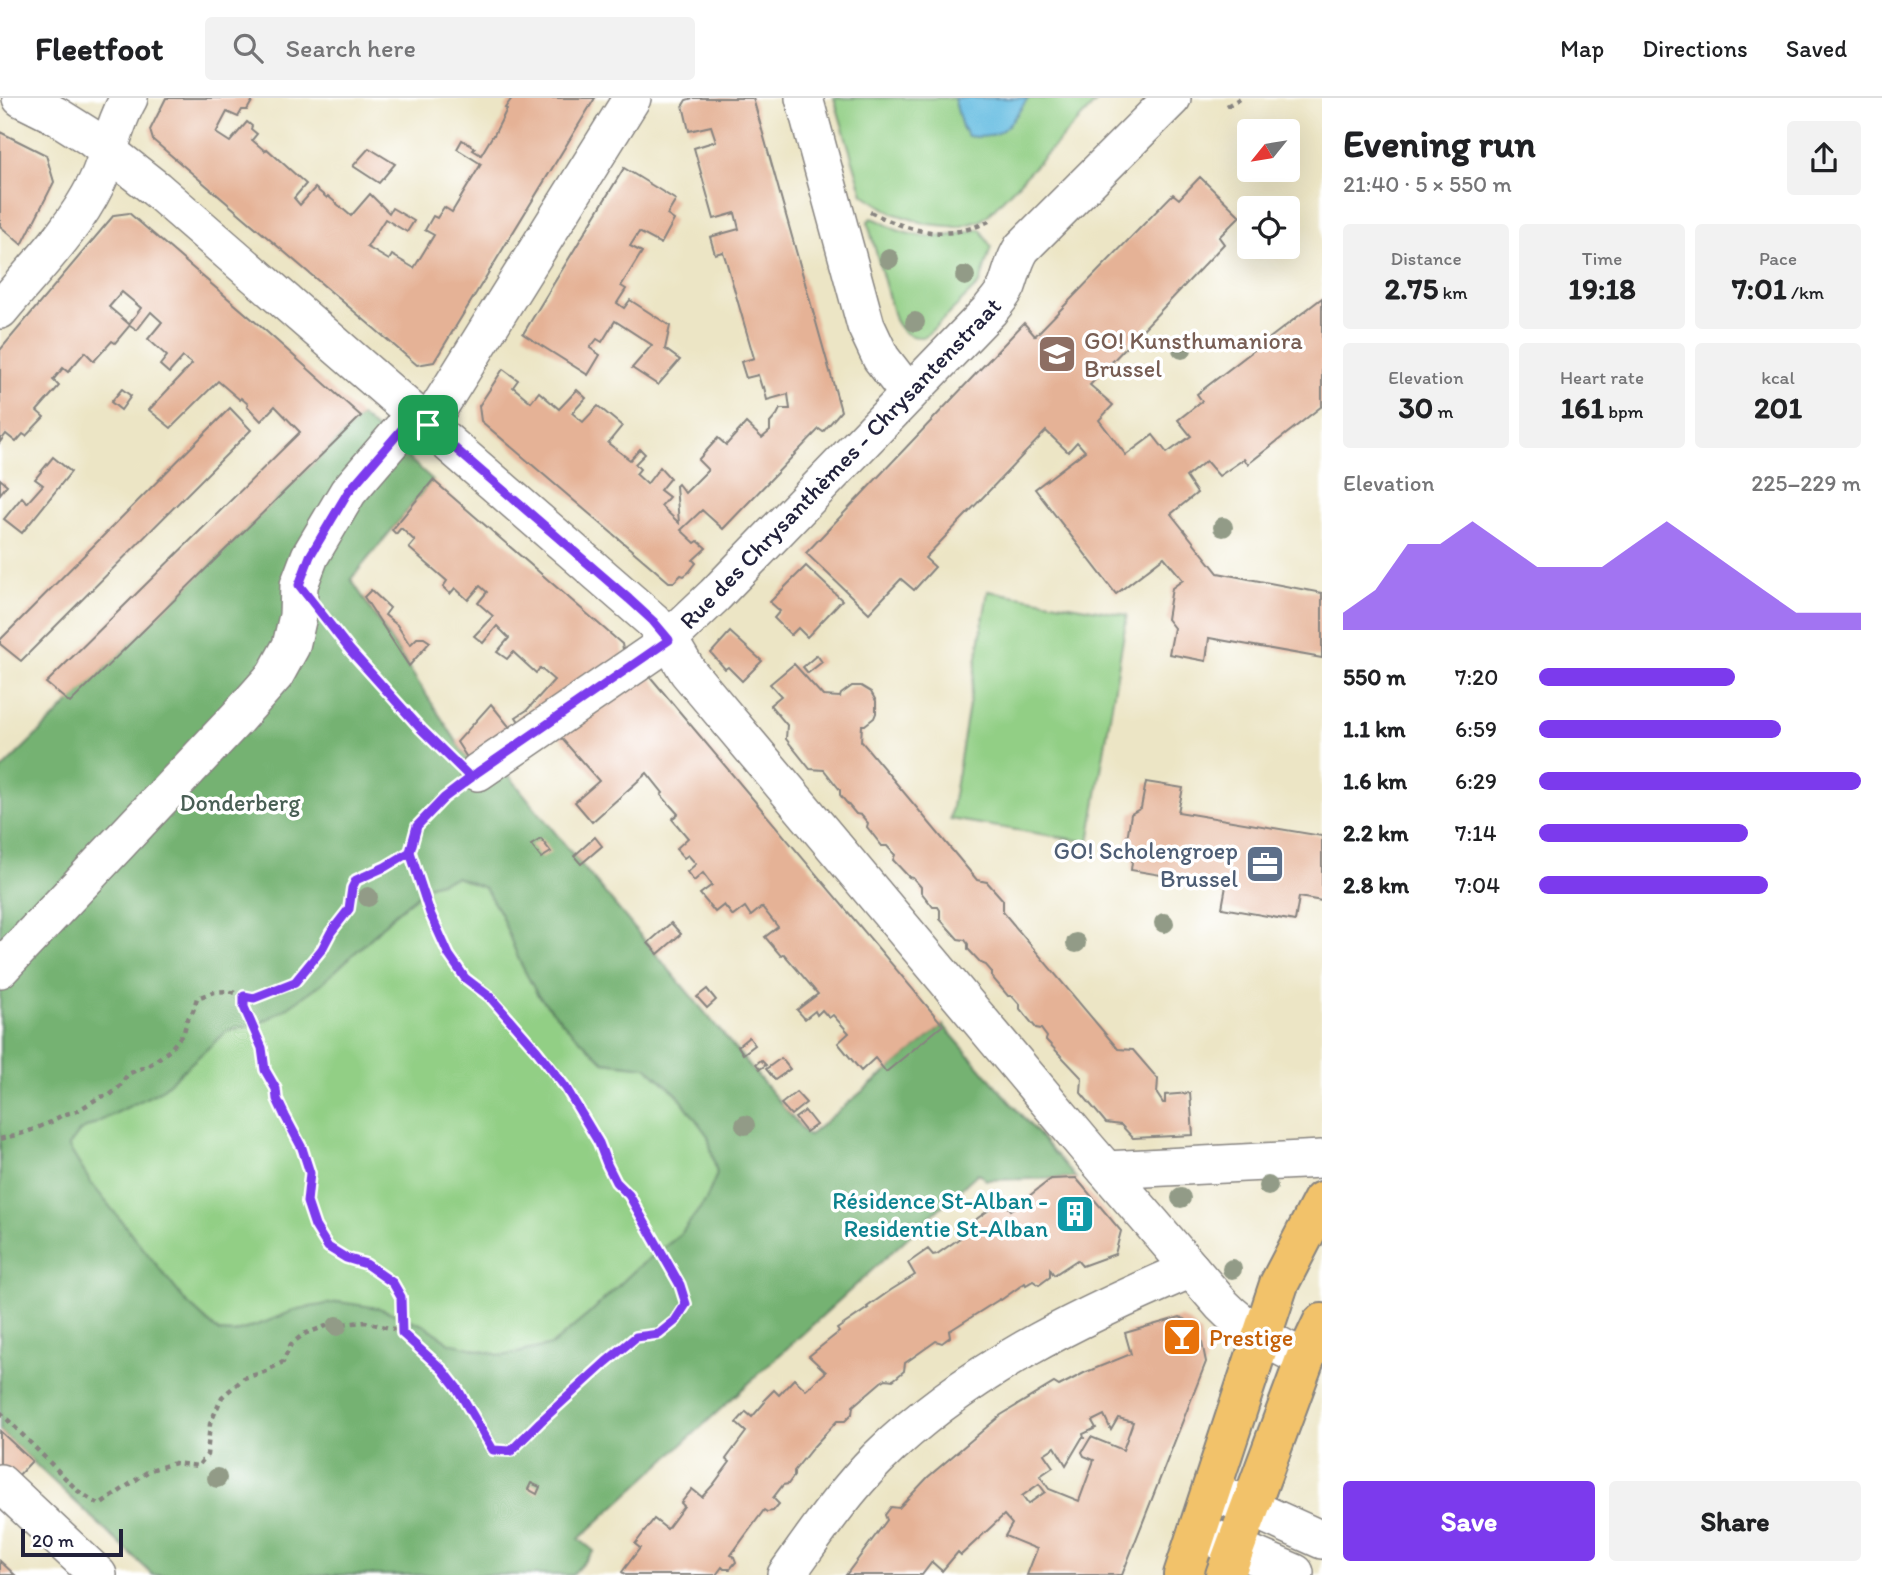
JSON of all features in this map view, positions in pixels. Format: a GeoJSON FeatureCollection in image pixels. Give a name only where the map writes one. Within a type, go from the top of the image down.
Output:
{"type":"FeatureCollection","features":[{"type":"Feature","properties":{"kind":"main road"},"geometry":{"type":"LineString","coordinates":[[1183,1575],[1279,1284],[1322,1202]]}},
{"type":"Feature","properties":{"kind":"main road"},"geometry":{"type":"LineString","coordinates":[[1230,1561],[1305,1359],[1322,1323]]}},
{"type":"Feature","properties":{"kind":"street"},"geometry":{"type":"LineString","coordinates":[[22,98],[71,125],[156,189],[653,621],[669,640],[688,672],[1191,1269],[1229,1312],[1262,1338],[1305,1359]]}},
{"type":"Feature","properties":{"kind":"street"},"geometry":{"type":"LineString","coordinates":[[0,310],[78,215],[97,183],[117,123],[129,98]]}},
{"type":"Feature","properties":{"kind":"street"},"geometry":{"type":"LineString","coordinates":[[0,969],[237,719],[275,675],[291,646],[298,616],[299,585],[310,556],[348,492],[422,419],[632,98]]}},
{"type":"Feature","properties":{"kind":"street"},"geometry":{"type":"LineString","coordinates":[[804,98],[866,326],[881,358],[908,393]]}},
{"type":"Feature","properties":{"kind":"street","name":"Rue des Chrysanthèmes - Chrysantenstraat"},"geometry":{"type":"LineString","coordinates":[[474,775],[669,640],[1001,297],[1014,260],[1022,248],[1172,98]]}},
{"type":"Feature","properties":{"kind":"street"},"geometry":{"type":"LineString","coordinates":[[1106,1170],[1322,1159]]}},
{"type":"Feature","properties":{"kind":"street"},"geometry":{"type":"LineString","coordinates":[[786,1575],[839,1503],[876,1460],[949,1398],[1002,1363],[1060,1330],[1113,1303],[1191,1269]]}},
{"type":"Feature","properties":{"kind":"street"},"geometry":{"type":"LineString","coordinates":[[0,1483],[98,1575]]}},
{"type":"Feature","properties":{"kind":"street"},"geometry":{"type":"LineString","coordinates":[[1197,1531],[1230,1561],[1295,1574],[1311,1535],[1211,1490]]}},
{"type":"Feature","properties":{"kind":"path"},"geometry":{"type":"LineString","coordinates":[[1227,106],[1241,98]]}},
{"type":"Feature","properties":{"kind":"path"},"geometry":{"type":"LineString","coordinates":[[864,208],[895,224],[943,234],[960,232],[989,220]]}},
{"type":"Feature","properties":{"kind":"path"},"geometry":{"type":"LineString","coordinates":[[0,1412],[78,1491],[100,1505],[150,1470],[175,1463],[198,1466],[207,1455],[210,1424],[222,1397],[244,1378],[264,1373],[283,1362],[291,1344],[304,1334],[329,1325],[365,1322],[402,1333],[443,1370],[457,1388],[493,1450],[511,1451],[606,1362],[636,1337],[659,1334],[675,1321],[686,1304],[680,1285],[629,1195],[616,1182],[599,1143],[566,1088],[490,997],[465,978],[449,955],[430,913],[410,852],[417,826],[444,798],[474,775],[421,729],[350,650],[299,585]]}},
{"type":"Feature","properties":{"kind":"path"},"geometry":{"type":"LineString","coordinates":[[0,1139],[27,1132],[62,1115],[77,1111],[100,1097],[110,1096],[128,1074],[151,1064],[170,1050],[184,1032],[197,998],[214,992],[228,991],[254,998],[295,982],[349,909],[356,880],[410,852]]}},
{"type":"Feature","properties":{"kind":"path"},"geometry":{"type":"LineString","coordinates":[[244,996],[244,1007],[262,1048],[265,1070],[302,1148],[310,1173],[307,1202],[315,1226],[328,1247],[346,1258],[366,1264],[393,1283],[401,1297],[402,1333]]}},
{"type":"Feature","properties":{"kind":"green space"},"geometry":{"type":"Polygon","coordinates":[[[834,98],[1100,98],[987,216],[980,221],[958,227],[927,224],[892,213],[863,194],[834,98]]]}},
{"type":"Feature","properties":{"kind":"green space"},"geometry":{"type":"Polygon","coordinates":[[[871,218],[918,236],[949,236],[980,229],[991,247],[980,283],[925,337],[907,334],[895,320],[869,227],[868,221],[871,218]]]}},
{"type":"Feature","properties":{"kind":"green space","name":"Donderberg"},"geometry":{"type":"Polygon","coordinates":[[[361,416],[433,480],[351,579],[483,782],[503,768],[808,1136],[943,1025],[1076,1178],[986,1180],[978,1173],[579,1539],[594,1551],[572,1575],[153,1575],[0,1431],[0,771],[361,416]],[[456,877],[430,885],[394,914],[321,984],[262,1022],[227,1031],[160,1091],[80,1131],[68,1146],[91,1183],[186,1302],[219,1332],[234,1333],[298,1309],[339,1302],[379,1308],[426,1326],[450,1343],[503,1356],[552,1345],[636,1269],[680,1235],[706,1200],[717,1174],[708,1136],[677,1094],[646,1067],[604,1062],[537,994],[519,960],[501,915],[485,888],[456,877]]]}},
{"type":"Feature","properties":{"kind":"green space"},"geometry":{"type":"Polygon","coordinates":[[[988,591],[1127,615],[1089,842],[950,819],[988,591]]]}},
{"type":"Feature","properties":{"kind":"green space"},"geometry":{"type":"Polygon","coordinates":[[[456,877],[485,888],[501,915],[519,960],[537,994],[603,1062],[646,1067],[677,1094],[708,1136],[717,1174],[706,1200],[680,1235],[636,1269],[552,1345],[503,1356],[450,1343],[426,1326],[263,1323],[233,1333],[219,1332],[186,1302],[91,1183],[68,1147],[80,1131],[160,1091],[227,1031],[262,1022],[321,984],[394,914],[430,885],[456,877]]]}},
{"type":"Feature","properties":{"kind":"water"},"geometry":{"type":"Polygon","coordinates":[[[954,98],[1028,98],[1004,128],[989,136],[979,137],[968,136],[962,127],[954,98]]]}},
{"type":"Feature","properties":{"kind":"building"},"geometry":{"type":"Polygon","coordinates":[[[166,98],[254,98],[247,110],[242,110],[238,117],[227,112],[216,133],[230,142],[247,122],[252,126],[251,129],[257,134],[252,140],[265,151],[267,149],[306,184],[294,198],[300,205],[315,188],[351,216],[370,194],[389,213],[392,208],[414,221],[407,232],[385,219],[367,247],[389,260],[392,255],[414,268],[434,235],[425,230],[433,216],[437,218],[444,207],[452,212],[481,164],[457,149],[462,140],[481,155],[512,98],[595,98],[434,362],[417,365],[153,140],[150,130],[166,98]]]}},
{"type":"Feature","properties":{"kind":"building"},"geometry":{"type":"Polygon","coordinates":[[[753,98],[841,411],[823,432],[819,429],[723,529],[702,510],[681,530],[695,543],[698,541],[706,548],[693,560],[696,563],[689,572],[674,582],[669,582],[481,421],[479,406],[503,369],[518,380],[513,387],[531,402],[539,392],[559,409],[577,390],[586,398],[572,413],[583,422],[598,406],[622,426],[608,443],[630,460],[640,449],[645,454],[635,464],[640,469],[636,474],[647,484],[660,467],[670,478],[660,490],[669,497],[661,506],[679,523],[676,486],[678,484],[685,493],[708,470],[698,460],[718,438],[726,445],[746,423],[762,438],[770,431],[770,423],[780,409],[790,409],[788,394],[767,400],[758,375],[746,378],[741,362],[754,358],[723,252],[715,254],[710,237],[739,229],[735,213],[714,219],[694,148],[716,141],[711,126],[689,131],[683,105],[686,100],[753,98]]]}},
{"type":"Feature","properties":{"kind":"building"},"geometry":{"type":"Polygon","coordinates":[[[0,132],[46,155],[54,182],[22,245],[0,226],[0,132]]]}},
{"type":"Feature","properties":{"kind":"building"},"geometry":{"type":"Polygon","coordinates":[[[369,148],[395,164],[379,183],[353,166],[369,148]]]}},
{"type":"Feature","properties":{"kind":"building"},"geometry":{"type":"Polygon","coordinates":[[[624,168],[676,200],[667,215],[674,220],[661,244],[639,232],[630,246],[642,252],[621,286],[626,289],[617,303],[624,308],[630,300],[670,326],[665,349],[680,360],[658,385],[632,368],[652,345],[615,321],[602,342],[597,339],[590,348],[600,355],[588,375],[523,334],[624,168]]]}},
{"type":"Feature","properties":{"kind":"building"},"geometry":{"type":"Polygon","coordinates":[[[1200,177],[1237,213],[1237,219],[1219,237],[1224,244],[1090,385],[1113,405],[1099,420],[1126,455],[1153,435],[1167,453],[1191,436],[1178,420],[1202,401],[1197,394],[1322,298],[1322,406],[1248,464],[1244,459],[1219,476],[1206,461],[1186,477],[1197,493],[1171,514],[1218,573],[1322,593],[1322,658],[1209,638],[1206,661],[1169,654],[1174,628],[1167,619],[1172,588],[1183,580],[1164,557],[1116,594],[1035,489],[1085,451],[1077,442],[1068,452],[1046,431],[925,558],[935,567],[914,590],[901,579],[869,613],[806,553],[1024,323],[1035,336],[1173,194],[1179,199],[1200,177]]]}},
{"type":"Feature","properties":{"kind":"building"},"geometry":{"type":"Polygon","coordinates":[[[129,213],[361,416],[70,703],[46,683],[300,432],[275,406],[261,421],[248,404],[218,381],[171,428],[149,410],[192,364],[183,357],[169,373],[160,365],[167,356],[148,339],[162,322],[151,312],[137,330],[130,325],[115,343],[112,341],[94,361],[85,352],[68,372],[63,368],[53,380],[59,386],[37,411],[44,417],[26,436],[23,434],[16,442],[6,434],[0,442],[0,350],[114,215],[129,213]],[[122,292],[109,307],[129,324],[141,308],[122,292]]]}},
{"type":"Feature","properties":{"kind":"building"},"geometry":{"type":"Polygon","coordinates":[[[122,389],[131,396],[121,410],[111,402],[122,389]]]}},
{"type":"Feature","properties":{"kind":"building"},"geometry":{"type":"Polygon","coordinates":[[[230,408],[251,430],[21,661],[0,644],[0,640],[230,408]]]}},
{"type":"Feature","properties":{"kind":"building"},"geometry":{"type":"Polygon","coordinates":[[[53,457],[71,472],[22,533],[4,519],[22,497],[27,503],[43,485],[35,479],[53,457]]]}},
{"type":"Feature","properties":{"kind":"building"},"geometry":{"type":"Polygon","coordinates":[[[0,479],[7,485],[0,494],[0,479]]]}},
{"type":"Feature","properties":{"kind":"building"},"geometry":{"type":"Polygon","coordinates":[[[433,480],[622,644],[624,655],[524,729],[516,717],[527,710],[554,680],[540,668],[536,673],[513,652],[507,659],[497,652],[509,638],[497,626],[483,643],[474,636],[493,616],[478,603],[487,592],[480,586],[468,600],[455,588],[450,594],[443,587],[447,581],[409,548],[415,541],[401,528],[396,534],[392,530],[433,480]]]}},
{"type":"Feature","properties":{"kind":"building"},"geometry":{"type":"Polygon","coordinates":[[[806,566],[842,600],[807,637],[798,628],[791,635],[774,618],[780,611],[770,602],[806,566]]]}},
{"type":"Feature","properties":{"kind":"building"},"geometry":{"type":"Polygon","coordinates":[[[371,590],[390,608],[385,615],[397,625],[410,645],[417,638],[430,642],[409,666],[364,597],[371,590]]]}},
{"type":"Feature","properties":{"kind":"building"},"geometry":{"type":"Polygon","coordinates":[[[730,632],[762,661],[742,681],[728,667],[725,669],[711,653],[730,632]]]}},
{"type":"Feature","properties":{"kind":"building"},"geometry":{"type":"Polygon","coordinates":[[[817,655],[822,662],[808,673],[803,667],[817,655]]]}},
{"type":"Feature","properties":{"kind":"building"},"geometry":{"type":"Polygon","coordinates":[[[794,664],[823,696],[840,697],[852,686],[861,686],[871,692],[876,701],[876,713],[874,718],[862,725],[861,741],[977,880],[987,882],[1003,900],[1003,912],[1118,1049],[1133,1050],[1158,1079],[1157,1094],[1163,1103],[1165,1095],[1190,1093],[1193,1135],[1133,1138],[1121,1125],[1106,1123],[1081,1093],[1082,1078],[1046,1040],[1047,1037],[1041,1029],[1036,1028],[1012,996],[1008,996],[986,965],[968,949],[965,940],[958,939],[940,919],[938,907],[933,907],[921,892],[921,887],[893,860],[895,855],[887,846],[882,846],[867,827],[868,823],[861,815],[856,814],[840,795],[840,790],[824,770],[810,769],[786,739],[787,725],[770,705],[781,696],[770,684],[794,664]]]}},
{"type":"Feature","properties":{"kind":"building"},"geometry":{"type":"Polygon","coordinates":[[[647,673],[943,1025],[886,1072],[875,1058],[861,1071],[838,1043],[849,1033],[833,1015],[829,1018],[822,1010],[817,1015],[815,1011],[805,1019],[797,1010],[818,994],[784,954],[781,956],[765,937],[778,927],[762,907],[751,916],[745,907],[733,916],[724,905],[715,912],[700,894],[712,885],[703,873],[694,881],[687,872],[696,864],[688,855],[684,858],[676,849],[688,838],[672,819],[678,814],[661,795],[663,793],[647,773],[592,822],[575,802],[599,781],[555,731],[647,673]]]}},
{"type":"Feature","properties":{"kind":"building"},"geometry":{"type":"Polygon","coordinates":[[[491,704],[516,735],[473,767],[457,742],[491,704]]]}},
{"type":"Feature","properties":{"kind":"building"},"geometry":{"type":"Polygon","coordinates":[[[1146,782],[1183,788],[1178,812],[1322,836],[1322,901],[1299,897],[1295,921],[1222,908],[1226,886],[1131,870],[1133,854],[1126,845],[1131,814],[1141,808],[1146,782]]]}},
{"type":"Feature","properties":{"kind":"building"},"geometry":{"type":"Polygon","coordinates":[[[595,837],[602,846],[581,864],[574,856],[595,837]]]}},
{"type":"Feature","properties":{"kind":"building"},"geometry":{"type":"Polygon","coordinates":[[[541,839],[551,852],[541,858],[531,845],[541,839]]]}},
{"type":"Feature","properties":{"kind":"building"},"geometry":{"type":"Polygon","coordinates":[[[671,923],[681,934],[658,954],[648,943],[671,923]]]}},
{"type":"Feature","properties":{"kind":"building"},"geometry":{"type":"Polygon","coordinates":[[[707,989],[716,1000],[707,1008],[697,997],[707,989]]]}},
{"type":"Feature","properties":{"kind":"building"},"geometry":{"type":"Polygon","coordinates":[[[749,1037],[755,1045],[743,1054],[738,1046],[749,1037]]]}},
{"type":"Feature","properties":{"kind":"building"},"geometry":{"type":"Polygon","coordinates":[[[781,1058],[790,1069],[775,1080],[766,1069],[781,1058]]]}},
{"type":"Feature","properties":{"kind":"building"},"geometry":{"type":"Polygon","coordinates":[[[761,1060],[766,1065],[760,1069],[756,1064],[761,1060]]]}},
{"type":"Feature","properties":{"kind":"building"},"geometry":{"type":"Polygon","coordinates":[[[796,1092],[806,1103],[791,1115],[781,1104],[796,1092]]]}},
{"type":"Feature","properties":{"kind":"building"},"geometry":{"type":"Polygon","coordinates":[[[805,1111],[816,1125],[806,1132],[795,1118],[805,1111]]]}},
{"type":"Feature","properties":{"kind":"building"},"geometry":{"type":"Polygon","coordinates":[[[1076,1178],[1121,1231],[1115,1254],[1082,1266],[1077,1260],[1054,1275],[1050,1269],[1050,1277],[1039,1285],[1033,1281],[1026,1285],[1025,1283],[949,1331],[950,1337],[942,1343],[936,1341],[905,1363],[904,1371],[893,1380],[886,1379],[881,1382],[853,1406],[852,1414],[845,1421],[837,1421],[814,1446],[794,1471],[788,1484],[783,1485],[773,1498],[779,1504],[773,1511],[764,1510],[731,1555],[736,1562],[730,1569],[722,1567],[716,1575],[626,1575],[622,1572],[640,1548],[635,1544],[654,1519],[667,1529],[684,1506],[681,1503],[692,1489],[702,1497],[713,1485],[730,1462],[726,1459],[746,1432],[736,1423],[746,1412],[752,1417],[774,1390],[779,1395],[794,1379],[806,1390],[826,1372],[809,1356],[839,1332],[837,1329],[915,1275],[908,1263],[928,1249],[933,1255],[937,1254],[960,1238],[955,1231],[1003,1200],[1011,1210],[1051,1179],[1076,1178]]]}},
{"type":"Feature","properties":{"kind":"building"},"geometry":{"type":"Polygon","coordinates":[[[1180,1317],[1191,1323],[1200,1333],[1206,1362],[1122,1575],[1027,1575],[1037,1549],[1005,1536],[1012,1524],[1004,1515],[961,1555],[958,1552],[942,1571],[932,1562],[922,1575],[846,1575],[887,1520],[885,1515],[891,1507],[899,1508],[928,1477],[1001,1415],[1054,1383],[1059,1386],[1131,1354],[1125,1333],[1180,1317]],[[1104,1415],[1092,1421],[1096,1428],[1083,1434],[1084,1438],[1066,1465],[1055,1447],[1044,1454],[1053,1467],[1040,1476],[1049,1489],[1079,1501],[1094,1460],[1084,1456],[1082,1452],[1091,1437],[1123,1450],[1133,1422],[1118,1418],[1111,1430],[1104,1415]],[[1039,1484],[1022,1496],[1028,1504],[1045,1492],[1039,1484]]]}},
{"type":"Feature","properties":{"kind":"building"},"geometry":{"type":"Polygon","coordinates":[[[0,1431],[32,1461],[13,1481],[0,1469],[0,1431]]]}},
{"type":"Feature","properties":{"kind":"building"},"geometry":{"type":"Polygon","coordinates":[[[531,1483],[540,1487],[537,1494],[528,1489],[531,1483]]]}},
{"type":"Feature","properties":{"kind":"building"},"geometry":{"type":"Polygon","coordinates":[[[0,1561],[15,1575],[0,1575],[0,1561]]]}},
{"type":"Feature","properties":{"kind":"place","name":"GO! Kunsthumaniora Brussel"},"geometry":{"type":"Point","coordinates":[1057,354]}},
{"type":"Feature","properties":{"kind":"place","name":"GO! Scholengroep Brussel"},"geometry":{"type":"Point","coordinates":[1265,864]}},
{"type":"Feature","properties":{"kind":"place","name":"Résidence St-Alban - Residentie St-Alban"},"geometry":{"type":"Point","coordinates":[1075,1214]}},
{"type":"Feature","properties":{"kind":"place","name":"Prestige"},"geometry":{"type":"Point","coordinates":[1182,1337]}},
{"type":"Feature","properties":{"kind":"route"},"geometry":{"type":"LineString","coordinates":[[428,425],[415,414],[348,492],[310,556],[299,585],[350,650],[421,729],[471,778],[444,798],[417,826],[410,852],[356,880],[349,909],[312,963],[295,982],[254,998],[244,996],[244,1007],[262,1048],[265,1070],[302,1148],[310,1173],[307,1202],[315,1226],[328,1247],[346,1258],[366,1264],[393,1283],[401,1297],[402,1333],[443,1370],[457,1388],[493,1450],[511,1451],[606,1362],[636,1337],[659,1334],[675,1321],[686,1304],[680,1285],[629,1195],[616,1182],[599,1143],[566,1088],[490,997],[465,978],[449,955],[430,913],[410,852],[417,826],[444,798],[669,640],[629,599],[428,425]]}}]}
